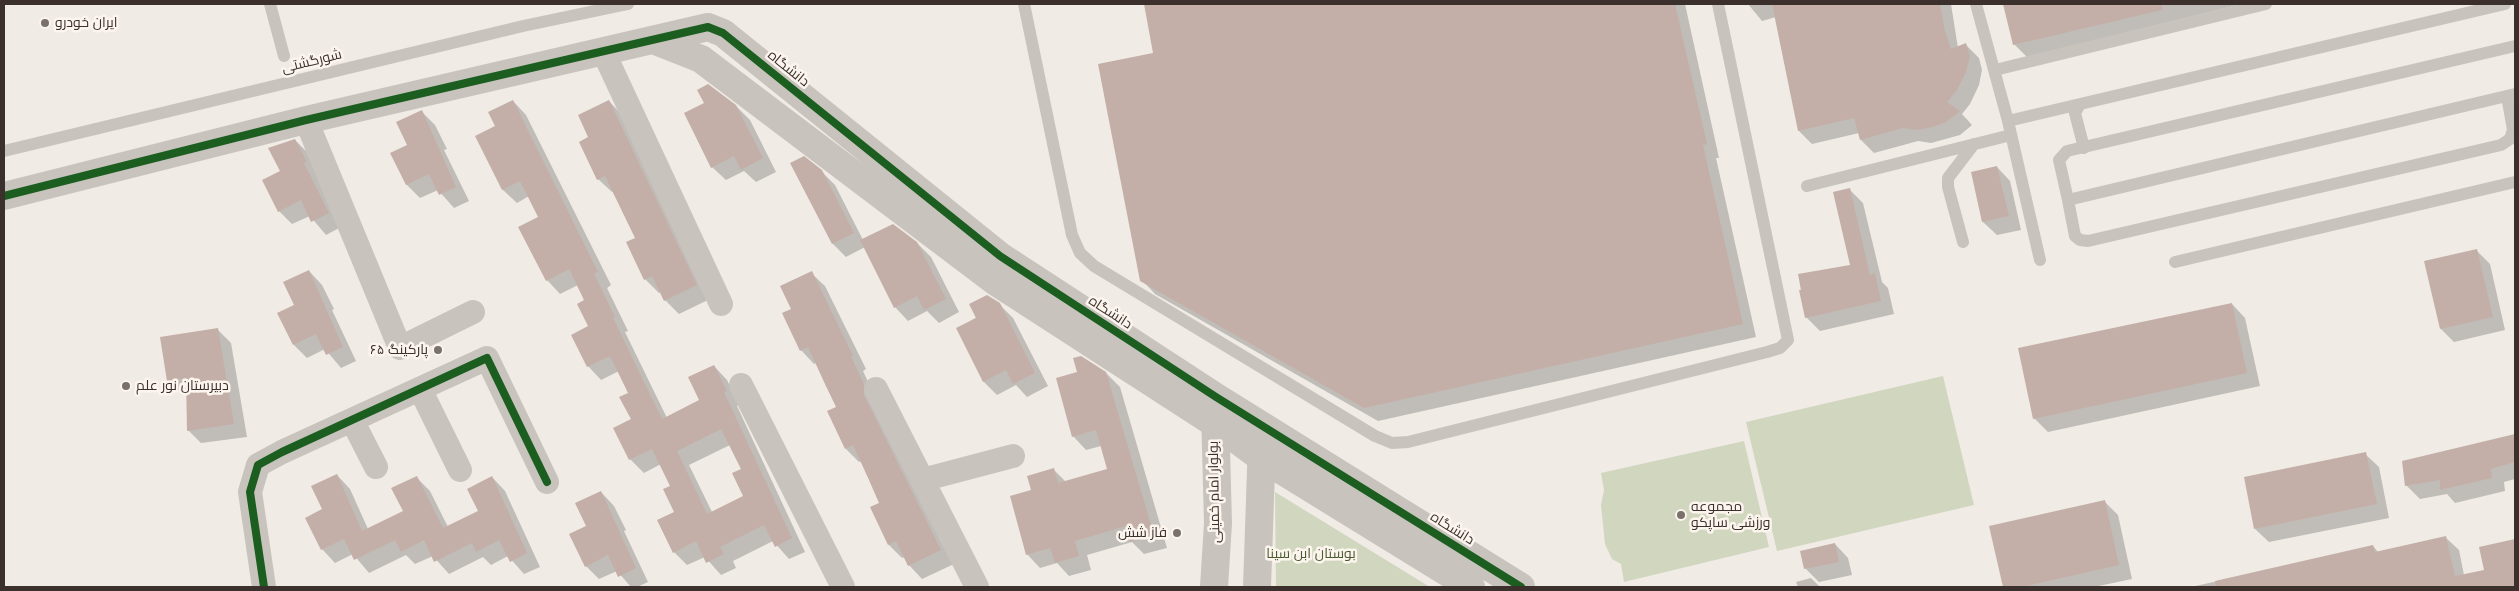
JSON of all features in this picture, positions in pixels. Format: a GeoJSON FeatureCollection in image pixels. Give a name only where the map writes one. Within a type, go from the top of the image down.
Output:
{"type":"FeatureCollection","features":[{"type":"Feature","properties":{"kind":"street","name":"دانشگاه"},"geometry":{"type":"LineString","coordinates":[[653,40],[708,27],[724,33],[1000,256],[1215,410],[1260,457],[1471,587]]}},
{"type":"Feature","properties":{"kind":"street","name":"دانشگاه"},"geometry":{"type":"LineString","coordinates":[[653,40],[701,59],[996,282],[1215,410],[1264,427],[1521,587]]}},
{"type":"Feature","properties":{"kind":"street"},"geometry":{"type":"LineString","coordinates":[[4,196],[306,120],[653,40]]}},
{"type":"Feature","properties":{"kind":"street"},"geometry":{"type":"LineString","coordinates":[[604,51],[721,304]]}},
{"type":"Feature","properties":{"kind":"street"},"geometry":{"type":"LineString","coordinates":[[306,120],[400,348],[472,312]]}},
{"type":"Feature","properties":{"kind":"street"},"geometry":{"type":"LineString","coordinates":[[264,587],[250,492],[258,465],[282,452],[487,358],[547,482]]}},
{"type":"Feature","properties":{"kind":"street"},"geometry":{"type":"LineString","coordinates":[[741,385],[843,587]]}},
{"type":"Feature","properties":{"kind":"street"},"geometry":{"type":"LineString","coordinates":[[420,389],[460,470]]}},
{"type":"Feature","properties":{"kind":"street"},"geometry":{"type":"LineString","coordinates":[[876,390],[977,587]]}},
{"type":"Feature","properties":{"kind":"street","name":"بولوار امام خمینی"},"geometry":{"type":"LineString","coordinates":[[1214,587],[1218,523],[1215,410]]}},
{"type":"Feature","properties":{"kind":"street"},"geometry":{"type":"LineString","coordinates":[[352,420],[376,467]]}},
{"type":"Feature","properties":{"kind":"street"},"geometry":{"type":"LineString","coordinates":[[1257,587],[1260,457],[1264,427]]}},
{"type":"Feature","properties":{"kind":"street"},"geometry":{"type":"LineString","coordinates":[[922,480],[1013,456]]}},
{"type":"Feature","properties":{"kind":"lane"},"geometry":{"type":"LineString","coordinates":[[270,4],[284,56]]}},
{"type":"Feature","properties":{"kind":"lane","name":"شورگشتی"},"geometry":{"type":"LineString","coordinates":[[4,151],[523,26],[628,4]]}},
{"type":"Feature","properties":{"kind":"lane"},"geometry":{"type":"LineString","coordinates":[[1024,4],[1072,235],[1080,253],[1094,266],[1375,436],[1392,443],[1408,442],[1757,355],[1780,348],[1788,340],[1718,4]]}},
{"type":"Feature","properties":{"kind":"lane"},"geometry":{"type":"LineString","coordinates":[[1976,4],[2008,121],[2040,260]]}},
{"type":"Feature","properties":{"kind":"lane"},"geometry":{"type":"LineString","coordinates":[[1995,70],[2266,4]]}},
{"type":"Feature","properties":{"kind":"lane"},"geometry":{"type":"LineString","coordinates":[[2008,121],[2079,106],[2086,102],[2505,4]]}},
{"type":"Feature","properties":{"kind":"lane"},"geometry":{"type":"LineString","coordinates":[[2068,200],[2511,95],[2513,130],[2510,139],[2501,145],[2088,241],[2080,240],[2075,236],[2059,160],[2067,152],[2515,46]]}},
{"type":"Feature","properties":{"kind":"lane"},"geometry":{"type":"LineString","coordinates":[[2079,106],[2075,113],[2084,148]]}},
{"type":"Feature","properties":{"kind":"lane"},"geometry":{"type":"LineString","coordinates":[[1807,186],[2010,136]]}},
{"type":"Feature","properties":{"kind":"lane"},"geometry":{"type":"LineString","coordinates":[[1963,242],[1948,187],[1948,178],[1974,144]]}},
{"type":"Feature","properties":{"kind":"lane"},"geometry":{"type":"LineString","coordinates":[[2175,262],[2515,182]]}},
{"type":"Feature","properties":{"kind":"green space"},"geometry":{"type":"Polygon","coordinates":[[[1943,376],[1974,505],[1777,551],[1746,422],[1943,376]]]}},
{"type":"Feature","properties":{"kind":"green space","name":"مجموعه ورزشی ساپکو"},"geometry":{"type":"Polygon","coordinates":[[[1744,441],[1769,547],[1624,582],[1621,564],[1612,559],[1605,544],[1601,505],[1604,490],[1601,473],[1744,441]]]}},
{"type":"Feature","properties":{"kind":"green space","name":"بوستان ابن سینا"},"geometry":{"type":"Polygon","coordinates":[[[1275,492],[1430,587],[1276,587],[1275,492]]]}},
{"type":"Feature","properties":{"kind":"building"},"geometry":{"type":"Polygon","coordinates":[[[1144,4],[1675,4],[1707,144],[1703,145],[1743,324],[1364,408],[1140,281],[1098,64],[1153,53],[1144,4]]]}},
{"type":"Feature","properties":{"kind":"building"},"geometry":{"type":"Polygon","coordinates":[[[1772,4],[1940,4],[1945,31],[1951,49],[1966,43],[1970,56],[1966,72],[1957,90],[1947,102],[1960,111],[1946,122],[1933,127],[1917,130],[1903,128],[1860,140],[1854,118],[1798,131],[1772,4]]]}},
{"type":"Feature","properties":{"kind":"building"},"geometry":{"type":"Polygon","coordinates":[[[2003,4],[2162,4],[2162,10],[2013,45],[2003,4]]]}},
{"type":"Feature","properties":{"kind":"building"},"geometry":{"type":"Polygon","coordinates":[[[708,84],[736,105],[763,158],[741,170],[734,156],[711,168],[684,113],[704,103],[697,90],[708,84]]]}},
{"type":"Feature","properties":{"kind":"building"},"geometry":{"type":"Polygon","coordinates":[[[513,100],[598,272],[594,274],[615,317],[613,318],[662,419],[699,400],[688,377],[714,365],[727,391],[724,392],[792,538],[775,547],[764,525],[720,547],[724,554],[706,563],[696,541],[673,553],[657,520],[674,512],[663,489],[670,486],[652,449],[629,460],[613,428],[631,419],[619,397],[628,393],[610,356],[587,367],[571,335],[588,326],[577,304],[584,300],[569,269],[546,281],[518,227],[538,217],[520,181],[502,190],[475,136],[495,126],[488,112],[513,100]],[[721,429],[677,451],[707,514],[743,496],[732,473],[741,469],[721,429]]]}},
{"type":"Feature","properties":{"kind":"building"},"geometry":{"type":"Polygon","coordinates":[[[609,100],[697,285],[664,301],[652,276],[644,280],[626,242],[635,238],[605,176],[597,180],[579,142],[588,137],[578,115],[609,100]]]}},
{"type":"Feature","properties":{"kind":"building"},"geometry":{"type":"Polygon","coordinates":[[[422,110],[456,187],[439,195],[429,174],[406,185],[390,153],[407,145],[396,122],[422,110]]]}},
{"type":"Feature","properties":{"kind":"building"},"geometry":{"type":"Polygon","coordinates":[[[295,139],[307,162],[304,163],[329,213],[311,222],[301,200],[278,212],[262,180],[280,171],[268,148],[295,139]]]}},
{"type":"Feature","properties":{"kind":"building"},"geometry":{"type":"Polygon","coordinates":[[[804,156],[822,170],[854,233],[832,244],[790,163],[804,156]]]}},
{"type":"Feature","properties":{"kind":"building"},"geometry":{"type":"Polygon","coordinates":[[[1997,166],[2009,216],[1982,222],[1971,172],[1997,166]]]}},
{"type":"Feature","properties":{"kind":"building"},"geometry":{"type":"Polygon","coordinates":[[[1850,188],[1870,275],[1875,273],[1881,301],[1805,318],[1799,290],[1801,290],[1798,274],[1850,265],[1833,192],[1850,188]]]}},
{"type":"Feature","properties":{"kind":"building"},"geometry":{"type":"Polygon","coordinates":[[[893,224],[917,242],[946,299],[924,310],[917,296],[894,308],[860,240],[893,224]]]}},
{"type":"Feature","properties":{"kind":"building"},"geometry":{"type":"Polygon","coordinates":[[[2477,249],[2493,317],[2440,329],[2424,261],[2477,249]]]}},
{"type":"Feature","properties":{"kind":"building"},"geometry":{"type":"Polygon","coordinates":[[[309,270],[343,347],[326,355],[316,334],[293,345],[277,313],[294,305],[283,282],[309,270]]]}},
{"type":"Feature","properties":{"kind":"building"},"geometry":{"type":"Polygon","coordinates":[[[812,271],[853,356],[851,357],[864,384],[864,395],[941,550],[908,566],[896,541],[888,545],[870,507],[879,503],[869,480],[853,445],[845,449],[827,411],[836,407],[808,347],[800,351],[782,313],[791,309],[780,286],[812,271]]]}},
{"type":"Feature","properties":{"kind":"building"},"geometry":{"type":"Polygon","coordinates":[[[987,295],[1000,303],[1035,373],[1013,384],[1006,370],[983,382],[956,328],[976,318],[969,304],[987,295]]]}},
{"type":"Feature","properties":{"kind":"building"},"geometry":{"type":"Polygon","coordinates":[[[2232,303],[2247,373],[2033,419],[2018,348],[2232,303]]]}},
{"type":"Feature","properties":{"kind":"building"},"geometry":{"type":"Polygon","coordinates":[[[218,328],[234,424],[187,431],[186,378],[167,381],[160,337],[218,328]]]}},
{"type":"Feature","properties":{"kind":"building"},"geometry":{"type":"Polygon","coordinates":[[[1081,356],[1106,372],[1154,535],[1130,542],[1126,526],[1075,541],[1079,556],[1055,563],[1050,548],[1026,555],[1010,496],[1031,490],[1027,476],[1054,468],[1058,483],[1107,469],[1096,430],[1072,437],[1056,378],[1077,372],[1073,358],[1081,356]]]}},
{"type":"Feature","properties":{"kind":"building"},"geometry":{"type":"Polygon","coordinates":[[[2515,434],[2515,462],[2491,469],[2492,478],[2440,490],[2440,480],[2405,486],[2402,461],[2515,434]]]}},
{"type":"Feature","properties":{"kind":"building"},"geometry":{"type":"Polygon","coordinates":[[[2366,452],[2377,504],[2254,529],[2244,477],[2366,452]]]}},
{"type":"Feature","properties":{"kind":"building"},"geometry":{"type":"Polygon","coordinates":[[[337,474],[362,531],[403,511],[391,488],[417,476],[443,528],[478,511],[467,489],[492,476],[527,553],[510,562],[499,540],[476,552],[472,543],[434,562],[424,540],[401,552],[395,540],[354,560],[344,539],[321,550],[305,518],[322,509],[311,486],[337,474]]]}},
{"type":"Feature","properties":{"kind":"building"},"geometry":{"type":"Polygon","coordinates":[[[601,491],[636,568],[618,577],[608,555],[585,567],[569,534],[586,526],[575,503],[601,491]]]}},
{"type":"Feature","properties":{"kind":"building"},"geometry":{"type":"Polygon","coordinates":[[[2105,500],[2119,565],[2022,587],[2003,587],[1989,526],[2105,500]]]}},
{"type":"Feature","properties":{"kind":"building"},"geometry":{"type":"Polygon","coordinates":[[[2446,536],[2455,576],[2484,570],[2479,547],[2515,539],[2515,587],[2216,587],[2215,581],[2373,545],[2375,552],[2446,536]]]}},
{"type":"Feature","properties":{"kind":"building"},"geometry":{"type":"Polygon","coordinates":[[[1835,543],[1839,562],[1804,569],[1800,551],[1835,543]]]}},
{"type":"Feature","properties":{"kind":"cycle path"},"geometry":{"type":"LineString","coordinates":[[4,196],[306,120],[708,27],[723,33],[1000,256],[1216,397],[1521,587]]}},
{"type":"Feature","properties":{"kind":"cycle path"},"geometry":{"type":"LineString","coordinates":[[264,587],[250,492],[258,465],[282,452],[487,358],[547,482]]}},
{"type":"Feature","properties":{"kind":"place","name":"ایران خودرو"},"geometry":{"type":"Point","coordinates":[45,23]}},
{"type":"Feature","properties":{"kind":"place","name":"پارکینگ ۶۵"},"geometry":{"type":"Point","coordinates":[438,350]}},
{"type":"Feature","properties":{"kind":"place","name":"دبیرستان نور علم"},"geometry":{"type":"Point","coordinates":[126,386]}},
{"type":"Feature","properties":{"kind":"place","name":"مجموعه ورزشی ساپکو"},"geometry":{"type":"Point","coordinates":[1681,515]}},
{"type":"Feature","properties":{"kind":"place","name":"فاز شش"},"geometry":{"type":"Point","coordinates":[1177,533]}}]}
